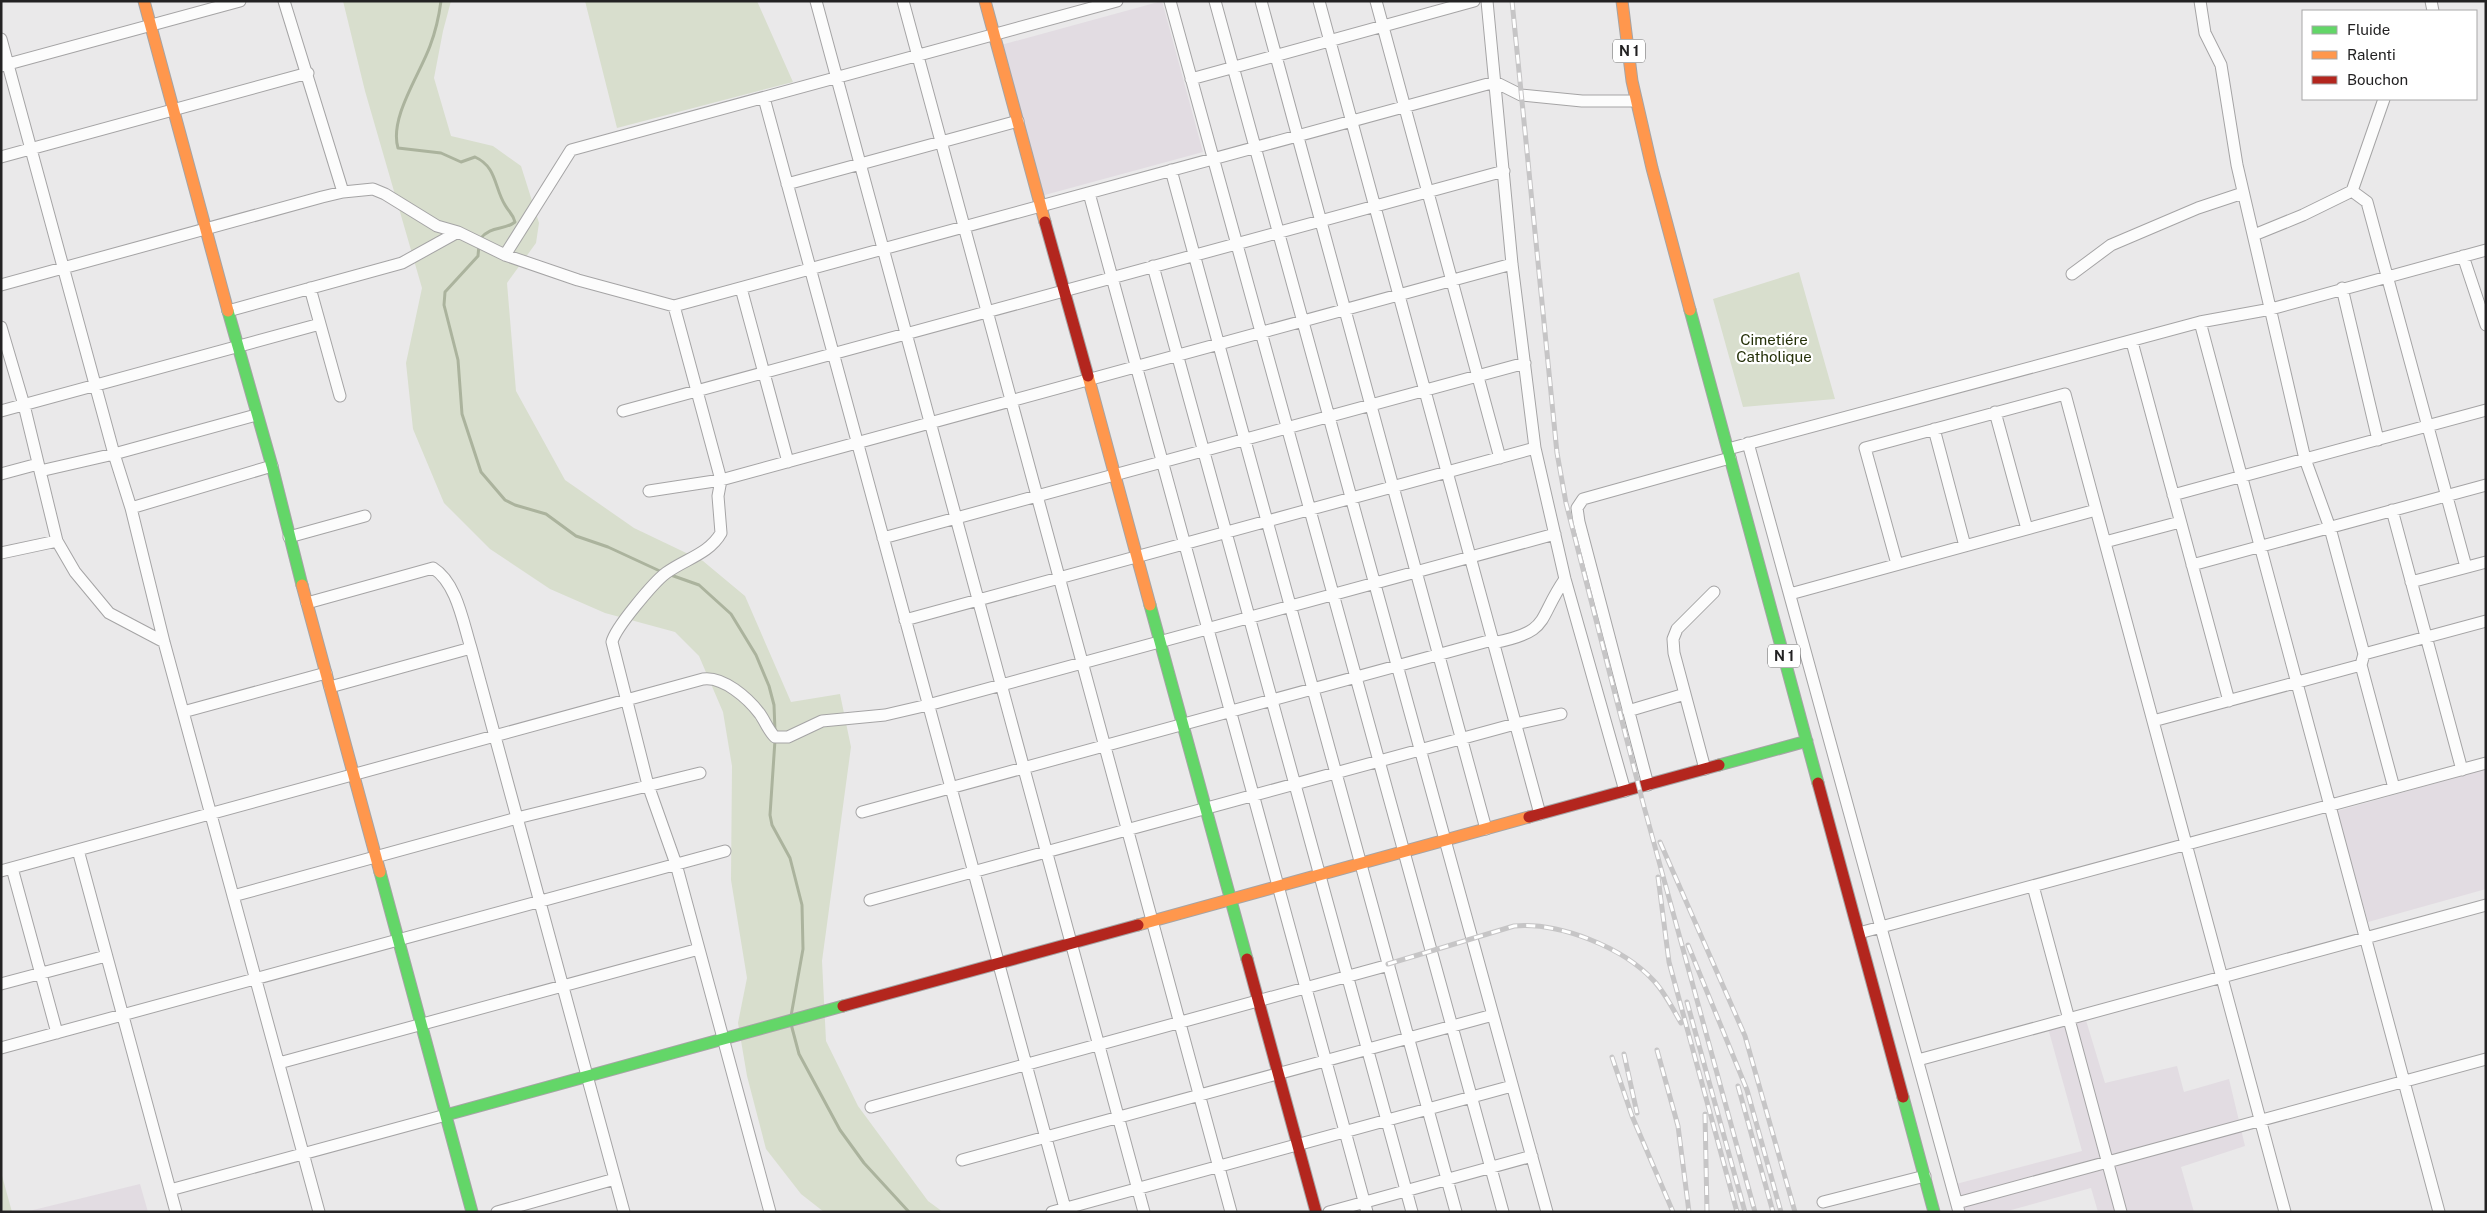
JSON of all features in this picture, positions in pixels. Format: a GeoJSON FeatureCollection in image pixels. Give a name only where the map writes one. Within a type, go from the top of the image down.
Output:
{"type":"FeatureCollection","features":[{"type":"Feature","properties":{"kind":"main road"},"geometry":{"type":"LineString","coordinates":[[144,1],[256,415],[272,466],[289,537],[472,1212]]}},
{"type":"Feature","properties":{"kind":"main road"},"geometry":{"type":"LineString","coordinates":[[985,1],[1316,1212]]}},
{"type":"Feature","properties":{"kind":"main road","name":"N 1"},"geometry":{"type":"LineString","coordinates":[[1622,1],[1636,101],[1652,168],[1934,1212]]}},
{"type":"Feature","properties":{"kind":"main road"},"geometry":{"type":"LineString","coordinates":[[446,1115],[1807,741]]}},
{"type":"Feature","properties":{"kind":"street"},"geometry":{"type":"LineString","coordinates":[[5,66],[151,26],[198,7],[240,1]]}},
{"type":"Feature","properties":{"kind":"street"},"geometry":{"type":"LineString","coordinates":[[284,1],[308,73],[343,192]]}},
{"type":"Feature","properties":{"kind":"street"},"geometry":{"type":"LineString","coordinates":[[816,1],[1144,1212]]}},
{"type":"Feature","properties":{"kind":"street"},"geometry":{"type":"LineString","coordinates":[[903,1],[1231,1212]]}},
{"type":"Feature","properties":{"kind":"street"},"geometry":{"type":"LineString","coordinates":[[505,255],[571,150],[1116,1]]}},
{"type":"Feature","properties":{"kind":"street"},"geometry":{"type":"LineString","coordinates":[[1170,1],[1503,1212]]}},
{"type":"Feature","properties":{"kind":"street"},"geometry":{"type":"LineString","coordinates":[[1215,1],[1547,1212]]}},
{"type":"Feature","properties":{"kind":"street"},"geometry":{"type":"LineString","coordinates":[[1261,1],[1486,829]]}},
{"type":"Feature","properties":{"kind":"street"},"geometry":{"type":"LineString","coordinates":[[1319,1],[1540,814]]}},
{"type":"Feature","properties":{"kind":"street"},"geometry":{"type":"LineString","coordinates":[[1376,1],[1500,458]]}},
{"type":"Feature","properties":{"kind":"street"},"geometry":{"type":"LineString","coordinates":[[1191,79],[1474,1]]}},
{"type":"Feature","properties":{"kind":"street"},"geometry":{"type":"LineString","coordinates":[[1487,1],[1512,264],[1535,448],[1565,578],[1625,791]]}},
{"type":"Feature","properties":{"kind":"street"},"geometry":{"type":"LineString","coordinates":[[2200,1],[2206,34],[2221,65],[2237,165],[2305,459],[2330,528],[2394,788]]}},
{"type":"Feature","properties":{"kind":"street"},"geometry":{"type":"LineString","coordinates":[[1,39],[5,66],[31,149],[114,454],[131,508],[164,642],[319,1212]]}},
{"type":"Feature","properties":{"kind":"street"},"geometry":{"type":"LineString","coordinates":[[1,157],[308,73]]}},
{"type":"Feature","properties":{"kind":"street"},"geometry":{"type":"LineString","coordinates":[[1,285],[343,192],[373,189],[386,194],[437,226],[458,232],[505,255],[578,280],[674,306],[1495,82],[1521,95],[1582,101],[1636,101]]}},
{"type":"Feature","properties":{"kind":"street"},"geometry":{"type":"LineString","coordinates":[[764,98],[1065,1210]]}},
{"type":"Feature","properties":{"kind":"street"},"geometry":{"type":"LineString","coordinates":[[2254,235],[2303,215],[2352,191],[2384,100]]}},
{"type":"Feature","properties":{"kind":"street"},"geometry":{"type":"LineString","coordinates":[[787,184],[1018,121]]}},
{"type":"Feature","properties":{"kind":"street"},"geometry":{"type":"LineString","coordinates":[[1171,170],[1456,1212]]}},
{"type":"Feature","properties":{"kind":"street"},"geometry":{"type":"LineString","coordinates":[[623,411],[1504,171]]}},
{"type":"Feature","properties":{"kind":"street"},"geometry":{"type":"LineString","coordinates":[[2352,191],[2367,202],[2466,567]]}},
{"type":"Feature","properties":{"kind":"street"},"geometry":{"type":"LineString","coordinates":[[1089,193],[1366,1207]]}},
{"type":"Feature","properties":{"kind":"street"},"geometry":{"type":"LineString","coordinates":[[2072,274],[2111,245],[2198,208],[2244,193]]}},
{"type":"Feature","properties":{"kind":"street"},"geometry":{"type":"LineString","coordinates":[[228,311],[402,263],[458,232]]}},
{"type":"Feature","properties":{"kind":"street"},"geometry":{"type":"LineString","coordinates":[[1648,785],[1581,531],[1577,508],[1583,499],[1729,454],[1748,443],[1980,380],[2132,342],[2200,322],[2271,309],[2486,250]]}},
{"type":"Feature","properties":{"kind":"street"},"geometry":{"type":"LineString","coordinates":[[2463,256],[2486,325]]}},
{"type":"Feature","properties":{"kind":"street"},"geometry":{"type":"LineString","coordinates":[[649,491],[721,480],[1512,264]]}},
{"type":"Feature","properties":{"kind":"street"},"geometry":{"type":"LineString","coordinates":[[1153,266],[1412,1212]]}},
{"type":"Feature","properties":{"kind":"street"},"geometry":{"type":"LineString","coordinates":[[310,288],[340,396]]}},
{"type":"Feature","properties":{"kind":"street"},"geometry":{"type":"LineString","coordinates":[[741,288],[788,462]]}},
{"type":"Feature","properties":{"kind":"street"},"geometry":{"type":"LineString","coordinates":[[2342,288],[2378,440]]}},
{"type":"Feature","properties":{"kind":"street"},"geometry":{"type":"LineString","coordinates":[[674,306],[721,480],[718,496],[721,533],[717,541],[665,574],[614,634],[612,642],[648,785],[676,864],[770,1212]]}},
{"type":"Feature","properties":{"kind":"street"},"geometry":{"type":"LineString","coordinates":[[2200,322],[2439,1212]]}},
{"type":"Feature","properties":{"kind":"street"},"geometry":{"type":"LineString","coordinates":[[1,411],[320,324]]}},
{"type":"Feature","properties":{"kind":"street"},"geometry":{"type":"LineString","coordinates":[[1,327],[24,405],[57,541],[74,572],[109,613],[164,642]]}},
{"type":"Feature","properties":{"kind":"street"},"geometry":{"type":"LineString","coordinates":[[2132,342],[2229,701]]}},
{"type":"Feature","properties":{"kind":"street"},"geometry":{"type":"LineString","coordinates":[[883,538],[1525,363]]}},
{"type":"Feature","properties":{"kind":"street"},"geometry":{"type":"LineString","coordinates":[[1897,564],[1865,448],[2065,394],[2285,1212]]}},
{"type":"Feature","properties":{"kind":"street"},"geometry":{"type":"LineString","coordinates":[[2173,495],[2486,410]]}},
{"type":"Feature","properties":{"kind":"street"},"geometry":{"type":"LineString","coordinates":[[1996,412],[2027,529]]}},
{"type":"Feature","properties":{"kind":"street"},"geometry":{"type":"LineString","coordinates":[[1,474],[114,454],[256,415]]}},
{"type":"Feature","properties":{"kind":"street"},"geometry":{"type":"LineString","coordinates":[[1934,429],[1965,546]]}},
{"type":"Feature","properties":{"kind":"street"},"geometry":{"type":"LineString","coordinates":[[1748,443],[1958,1207],[2108,1162],[2486,1059]]}},
{"type":"Feature","properties":{"kind":"street"},"geometry":{"type":"LineString","coordinates":[[905,620],[1535,448]]}},
{"type":"Feature","properties":{"kind":"street"},"geometry":{"type":"LineString","coordinates":[[131,508],[272,466]]}},
{"type":"Feature","properties":{"kind":"street"},"geometry":{"type":"LineString","coordinates":[[2192,564],[2486,485]]}},
{"type":"Feature","properties":{"kind":"street"},"geometry":{"type":"LineString","coordinates":[[1790,594],[2096,510]]}},
{"type":"Feature","properties":{"kind":"street"},"geometry":{"type":"LineString","coordinates":[[2392,510],[2462,770]]}},
{"type":"Feature","properties":{"kind":"street"},"geometry":{"type":"LineString","coordinates":[[289,537],[365,516]]}},
{"type":"Feature","properties":{"kind":"street"},"geometry":{"type":"LineString","coordinates":[[2105,542],[2180,522]]}},
{"type":"Feature","properties":{"kind":"street"},"geometry":{"type":"LineString","coordinates":[[57,1033],[41,973],[7,869],[710,678],[727,686],[752,705],[771,733],[779,738],[788,738],[822,721],[885,715],[928,705],[1555,534]]}},
{"type":"Feature","properties":{"kind":"street"},"geometry":{"type":"LineString","coordinates":[[1,553],[57,541]]}},
{"type":"Feature","properties":{"kind":"street"},"geometry":{"type":"LineString","coordinates":[[2411,582],[2486,562]]}},
{"type":"Feature","properties":{"kind":"street"},"geometry":{"type":"LineString","coordinates":[[307,602],[433,568],[440,572],[451,590],[471,648],[624,1212]]}},
{"type":"Feature","properties":{"kind":"street"},"geometry":{"type":"LineString","coordinates":[[862,812],[1438,654],[1493,641],[1521,638],[1532,632],[1544,621],[1565,578]]}},
{"type":"Feature","properties":{"kind":"street"},"geometry":{"type":"LineString","coordinates":[[1705,769],[1674,653],[1674,634],[1714,592]]}},
{"type":"Feature","properties":{"kind":"street"},"geometry":{"type":"LineString","coordinates":[[2153,721],[2297,682],[2426,637],[2486,621]]}},
{"type":"Feature","properties":{"kind":"street"},"geometry":{"type":"LineString","coordinates":[[330,687],[471,648]]}},
{"type":"Feature","properties":{"kind":"street"},"geometry":{"type":"LineString","coordinates":[[183,712],[326,673]]}},
{"type":"Feature","properties":{"kind":"street"},"geometry":{"type":"LineString","coordinates":[[1628,711],[1685,694]]}},
{"type":"Feature","properties":{"kind":"street"},"geometry":{"type":"LineString","coordinates":[[870,900],[1515,724],[1561,714]]}},
{"type":"Feature","properties":{"kind":"street"},"geometry":{"type":"LineString","coordinates":[[1859,934],[2486,763]]}},
{"type":"Feature","properties":{"kind":"street"},"geometry":{"type":"LineString","coordinates":[[234,896],[517,818],[700,773]]}},
{"type":"Feature","properties":{"kind":"street"},"geometry":{"type":"LineString","coordinates":[[78,850],[176,1212]]}},
{"type":"Feature","properties":{"kind":"street"},"geometry":{"type":"LineString","coordinates":[[1,1048],[725,851]]}},
{"type":"Feature","properties":{"kind":"street"},"geometry":{"type":"LineString","coordinates":[[2033,886],[2121,1212]]}},
{"type":"Feature","properties":{"kind":"street"},"geometry":{"type":"LineString","coordinates":[[1918,1060],[2486,905]]}},
{"type":"Feature","properties":{"kind":"street"},"geometry":{"type":"LineString","coordinates":[[279,1063],[699,949]]}},
{"type":"Feature","properties":{"kind":"street"},"geometry":{"type":"LineString","coordinates":[[1,984],[106,956]]}},
{"type":"Feature","properties":{"kind":"street"},"geometry":{"type":"LineString","coordinates":[[871,1107],[1389,965]]}},
{"type":"Feature","properties":{"kind":"street"},"geometry":{"type":"LineString","coordinates":[[962,1160],[1493,1015]]}},
{"type":"Feature","properties":{"kind":"street"},"geometry":{"type":"LineString","coordinates":[[1052,1212],[1065,1210],[1137,1188],[1512,1086]]}},
{"type":"Feature","properties":{"kind":"street"},"geometry":{"type":"LineString","coordinates":[[170,1190],[446,1115]]}},
{"type":"Feature","properties":{"kind":"street"},"geometry":{"type":"LineString","coordinates":[[1329,1212],[1366,1207],[1406,1190],[1532,1156]]}},
{"type":"Feature","properties":{"kind":"street"},"geometry":{"type":"LineString","coordinates":[[1823,1202],[1924,1176]]}},
{"type":"Feature","properties":{"kind":"street"},"geometry":{"type":"LineString","coordinates":[[497,1212],[615,1179]]}},
{"type":"Feature","properties":{"kind":"shaded area"},"geometry":{"type":"Polygon","coordinates":[[[1162,1],[1203,152],[1041,196],[1001,45],[1162,1]]]}},
{"type":"Feature","properties":{"kind":"shaded area"},"geometry":{"type":"Polygon","coordinates":[[[2486,769],[2486,889],[2368,922],[2337,811],[2486,769]]]}},
{"type":"Feature","properties":{"kind":"shaded area"},"geometry":{"type":"Polygon","coordinates":[[[2085,1017],[2105,1083],[2177,1066],[2184,1092],[2229,1079],[2245,1146],[2181,1167],[2194,1212],[2098,1212],[2091,1188],[2004,1212],[1964,1212],[1956,1184],[2082,1151],[2048,1028],[2085,1017]]]}},
{"type":"Feature","properties":{"kind":"shaded area"},"geometry":{"type":"Polygon","coordinates":[[[140,1184],[148,1212],[29,1211],[140,1184]]]}},
{"type":"Feature","properties":{"kind":"green space"},"geometry":{"type":"Polygon","coordinates":[[[343,1],[451,1],[434,78],[451,136],[493,146],[521,166],[539,223],[536,243],[507,283],[516,391],[565,480],[634,528],[703,561],[745,596],[791,702],[840,694],[851,747],[822,961],[826,1041],[858,1106],[928,1201],[943,1212],[824,1212],[801,1194],[766,1149],[747,1076],[738,1023],[747,978],[731,880],[732,766],[723,712],[699,656],[675,632],[605,613],[550,589],[490,549],[444,503],[413,429],[406,363],[422,288],[365,91],[343,1]]]}},
{"type":"Feature","properties":{"kind":"green space"},"geometry":{"type":"Polygon","coordinates":[[[585,1],[757,1],[793,82],[617,128],[585,1]]]}},
{"type":"Feature","properties":{"kind":"green space","name":"Cimetiére Catholique"},"geometry":{"type":"Polygon","coordinates":[[[1799,272],[1835,399],[1743,407],[1713,299],[1799,272]]]}},
{"type":"Feature","properties":{"kind":"green space"},"geometry":{"type":"Polygon","coordinates":[[[1,1172],[12,1212],[1,1212],[1,1172]]]}},
{"type":"Feature","properties":{"kind":"waterway"},"geometry":{"type":"LineString","coordinates":[[441,1],[437,24],[430,46],[407,96],[398,123],[396,136],[398,148],[441,153],[461,162],[475,157],[487,166],[494,178],[501,198],[515,222],[493,230],[480,239]]}},
{"type":"Feature","properties":{"kind":"waterway"},"geometry":{"type":"LineString","coordinates":[[479,245],[478,256],[445,292],[444,305],[458,360],[462,414],[481,472],[505,500],[515,505],[546,514],[576,536],[608,547],[662,572]]}},
{"type":"Feature","properties":{"kind":"waterway"},"geometry":{"type":"LineString","coordinates":[[668,574],[699,585],[731,614],[756,655],[769,686],[774,705],[775,731]]}},
{"type":"Feature","properties":{"kind":"waterway"},"geometry":{"type":"LineString","coordinates":[[775,740],[770,815],[772,825],[790,858],[802,905],[803,949],[791,1016]]}},
{"type":"Feature","properties":{"kind":"waterway"},"geometry":{"type":"LineString","coordinates":[[791,1024],[799,1054],[840,1130],[864,1163],[909,1212]]}},
{"type":"Feature","properties":{"kind":"railway"},"geometry":{"type":"LineString","coordinates":[[1512,1],[1557,453],[1566,503],[1643,803],[1755,1212]]}},
{"type":"Feature","properties":{"kind":"railway"},"geometry":{"type":"LineString","coordinates":[[1660,842],[1745,1036],[1795,1212]]}},
{"type":"Feature","properties":{"kind":"railway"},"geometry":{"type":"LineString","coordinates":[[1658,877],[1669,962],[1737,1212]]}},
{"type":"Feature","properties":{"kind":"railway"},"geometry":{"type":"LineString","coordinates":[[1388,964],[1514,926],[1550,928],[1589,939],[1608,948],[1641,969],[1662,991],[1681,1023]]}},
{"type":"Feature","properties":{"kind":"railway"},"geometry":{"type":"LineString","coordinates":[[1688,945],[1747,1090],[1781,1212]]}},
{"type":"Feature","properties":{"kind":"railway"},"geometry":{"type":"LineString","coordinates":[[1687,1002],[1745,1212]]}},
{"type":"Feature","properties":{"kind":"railway"},"geometry":{"type":"LineString","coordinates":[[1657,1050],[1678,1126],[1689,1212]]}},
{"type":"Feature","properties":{"kind":"railway"},"geometry":{"type":"LineString","coordinates":[[1624,1054],[1637,1113]]}},
{"type":"Feature","properties":{"kind":"railway"},"geometry":{"type":"LineString","coordinates":[[1612,1057],[1632,1116],[1673,1212]]}},
{"type":"Feature","properties":{"kind":"railway"},"geometry":{"type":"LineString","coordinates":[[1738,1086],[1773,1212]]}},
{"type":"Feature","properties":{"kind":"railway"},"geometry":{"type":"LineString","coordinates":[[1705,1114],[1707,1212]]}},
{"type":"Feature","properties":{"kind":"traffic: fast"},"geometry":{"type":"LineString","coordinates":[[1690,310],[1818,783]]}},
{"type":"Feature","properties":{"kind":"traffic: fast"},"geometry":{"type":"LineString","coordinates":[[228,311],[272,466],[302,585]]}},
{"type":"Feature","properties":{"kind":"traffic: fast"},"geometry":{"type":"LineString","coordinates":[[1150,605],[1247,959]]}},
{"type":"Feature","properties":{"kind":"traffic: fast"},"geometry":{"type":"LineString","coordinates":[[1719,765],[1807,741]]}},
{"type":"Feature","properties":{"kind":"traffic: fast"},"geometry":{"type":"LineString","coordinates":[[380,872],[472,1212]]}},
{"type":"Feature","properties":{"kind":"traffic: fast"},"geometry":{"type":"LineString","coordinates":[[446,1115],[843,1006]]}},
{"type":"Feature","properties":{"kind":"traffic: fast"},"geometry":{"type":"LineString","coordinates":[[1903,1097],[1934,1212]]}},
{"type":"Feature","properties":{"kind":"traffic: slow"},"geometry":{"type":"LineString","coordinates":[[144,1],[228,311]]}},
{"type":"Feature","properties":{"kind":"traffic: slow"},"geometry":{"type":"LineString","coordinates":[[985,1],[1045,222]]}},
{"type":"Feature","properties":{"kind":"traffic: slow"},"geometry":{"type":"LineString","coordinates":[[1622,1],[1632,81],[1652,168],[1690,310]]}},
{"type":"Feature","properties":{"kind":"traffic: slow"},"geometry":{"type":"LineString","coordinates":[[1088,376],[1150,605]]}},
{"type":"Feature","properties":{"kind":"traffic: slow"},"geometry":{"type":"LineString","coordinates":[[302,585],[380,872]]}},
{"type":"Feature","properties":{"kind":"traffic: slow"},"geometry":{"type":"LineString","coordinates":[[1138,925],[1529,817]]}},
{"type":"Feature","properties":{"kind":"traffic: jam"},"geometry":{"type":"LineString","coordinates":[[1045,222],[1088,376]]}},
{"type":"Feature","properties":{"kind":"traffic: jam"},"geometry":{"type":"LineString","coordinates":[[1529,817],[1719,765]]}},
{"type":"Feature","properties":{"kind":"traffic: jam"},"geometry":{"type":"LineString","coordinates":[[1818,783],[1903,1097]]}},
{"type":"Feature","properties":{"kind":"traffic: jam"},"geometry":{"type":"LineString","coordinates":[[843,1006],[1138,925]]}},
{"type":"Feature","properties":{"kind":"traffic: jam"},"geometry":{"type":"LineString","coordinates":[[1247,959],[1316,1212]]}}]}
